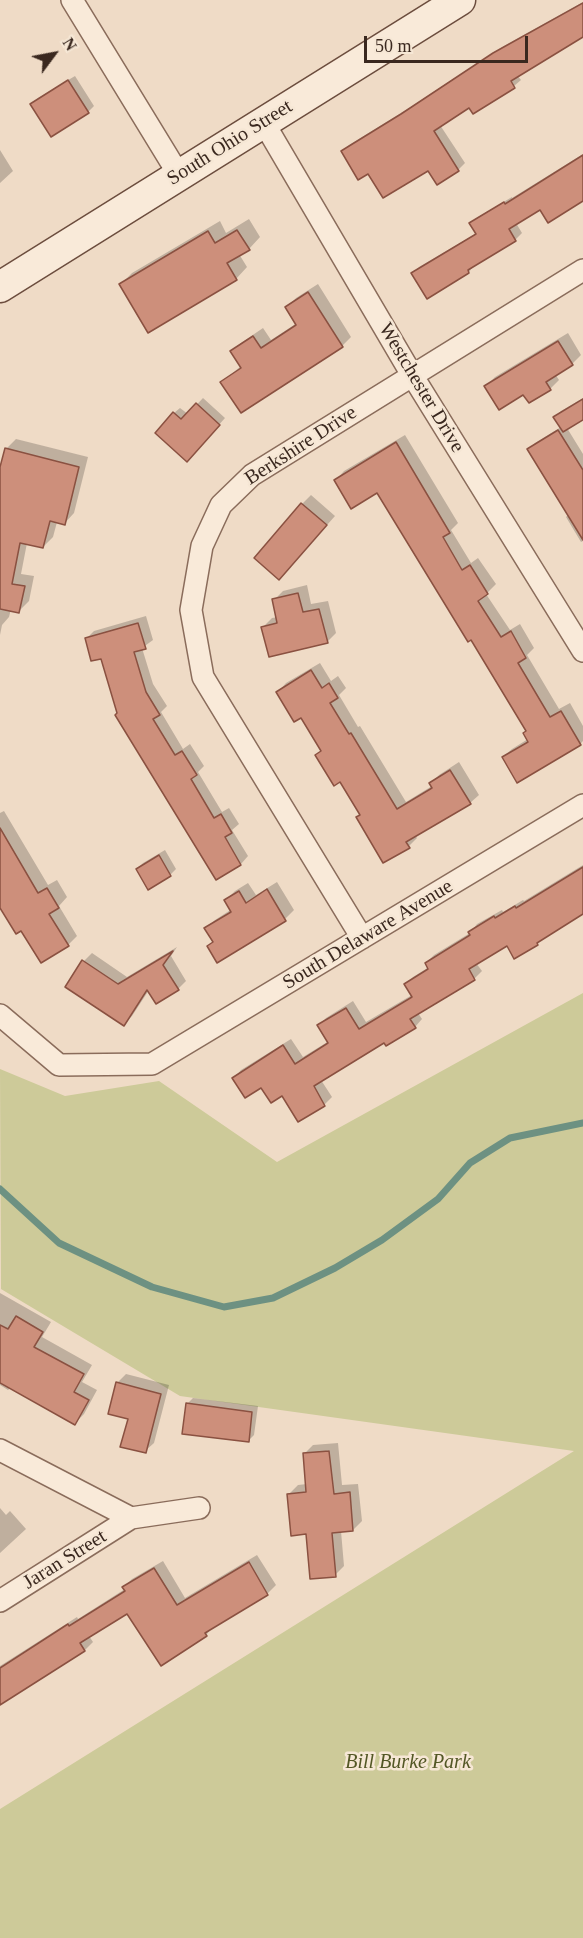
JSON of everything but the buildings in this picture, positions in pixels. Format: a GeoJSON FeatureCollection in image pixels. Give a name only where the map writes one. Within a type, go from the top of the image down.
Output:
{"type":"FeatureCollection","features":[{"type":"Feature","properties":{"kind":"main road","name":"South Ohio Street"},"geometry":{"type":"LineString","coordinates":[[0,287],[460,0]]}},
{"type":"Feature","properties":{"kind":"street"},"geometry":{"type":"LineString","coordinates":[[72,0],[179,175]]}},
{"type":"Feature","properties":{"kind":"street","name":"Westchester Drive"},"geometry":{"type":"LineString","coordinates":[[264,123],[412,375],[583,651]]}},
{"type":"Feature","properties":{"kind":"street","name":"Berkshire Drive"},"geometry":{"type":"LineString","coordinates":[[363,938],[203,677],[191,609],[202,546],[221,505],[252,475],[583,270]]}},
{"type":"Feature","properties":{"kind":"street","name":"South Delaware Avenue"},"geometry":{"type":"LineString","coordinates":[[0,1015],[59,1065],[152,1064],[583,805]]}},
{"type":"Feature","properties":{"kind":"street"},"geometry":{"type":"LineString","coordinates":[[0,1450],[131,1518],[200,1508]]}},
{"type":"Feature","properties":{"kind":"street","name":"Jaran Street"},"geometry":{"type":"LineString","coordinates":[[0,1601],[131,1518]]}},
{"type":"Feature","properties":{"kind":"green space","name":"Bill Burke Park"},"geometry":{"type":"Polygon","coordinates":[[[583,993],[583,1938],[0,1938],[0,1809],[574,1451],[180,1396],[1,1289],[0,1069],[65,1096],[159,1081],[277,1162],[583,993]]]}},
{"type":"Feature","properties":{"kind":"waterway"},"geometry":{"type":"LineString","coordinates":[[0,1189],[59,1243],[152,1287],[224,1307],[273,1298],[335,1268],[382,1240],[438,1199],[470,1163],[510,1138],[583,1123]]}}]}
